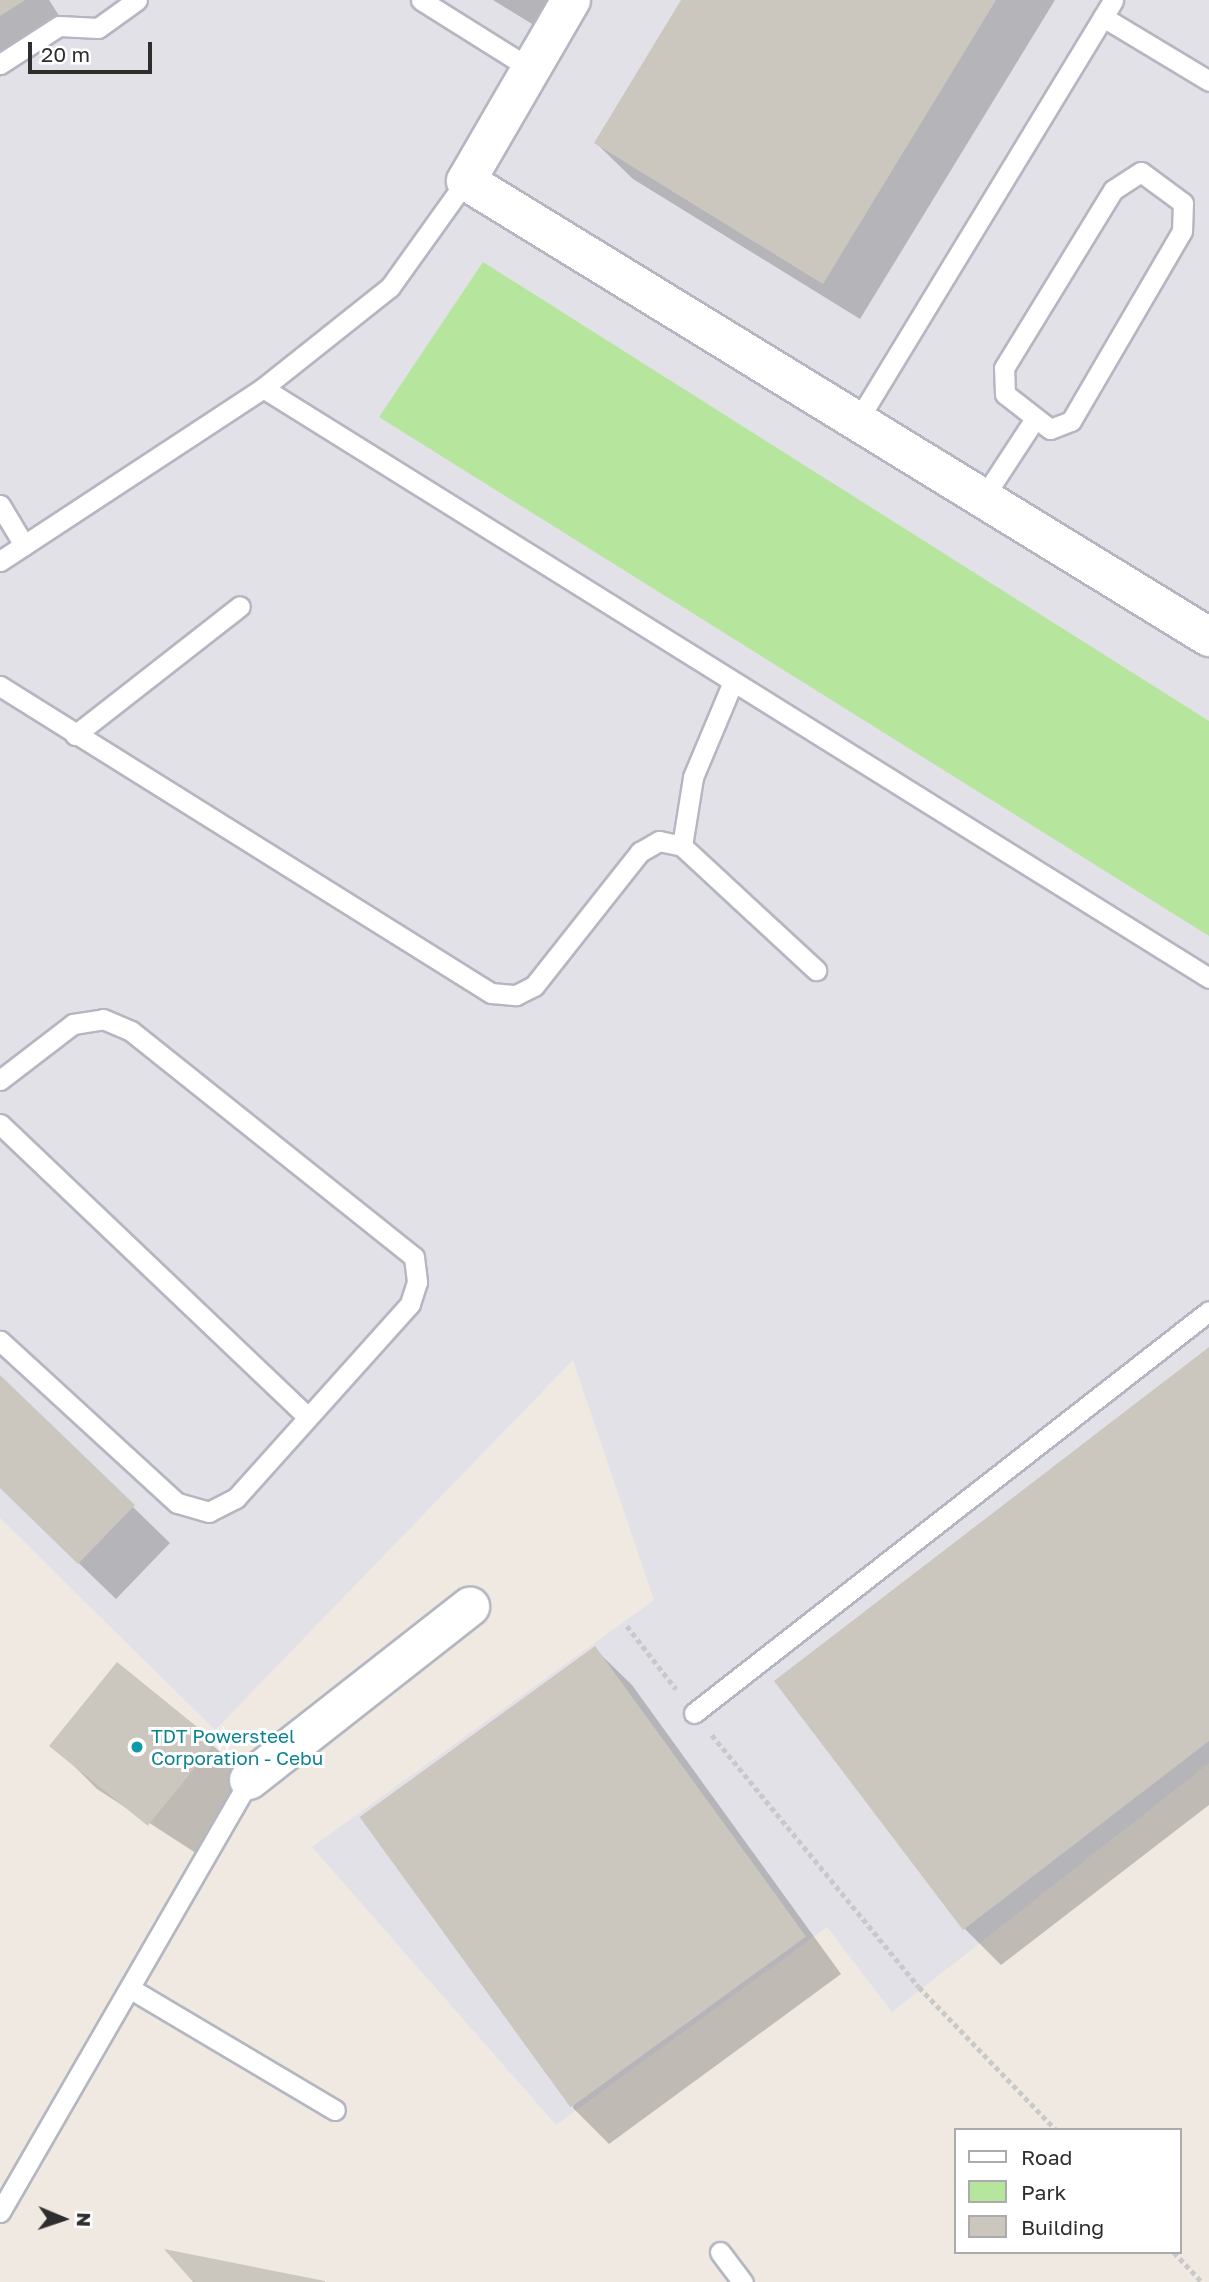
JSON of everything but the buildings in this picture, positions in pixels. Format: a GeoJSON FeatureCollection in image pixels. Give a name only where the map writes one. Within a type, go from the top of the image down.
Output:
{"type":"FeatureCollection","features":[{"type":"Feature","properties":{"kind":"street"},"geometry":{"type":"LineString","coordinates":[[572,0],[466,181],[1209,637]]}},
{"type":"Feature","properties":{"kind":"street"},"geometry":{"type":"LineString","coordinates":[[249,1780],[470,1607]]}},
{"type":"Feature","properties":{"kind":"lane"},"geometry":{"type":"LineString","coordinates":[[0,64],[59,26],[98,28],[138,0]]}},
{"type":"Feature","properties":{"kind":"lane"},"geometry":{"type":"LineString","coordinates":[[421,0],[531,69]]}},
{"type":"Feature","properties":{"kind":"lane"},"geometry":{"type":"LineString","coordinates":[[858,420],[1108,8],[1209,81]]}},
{"type":"Feature","properties":{"kind":"lane"},"geometry":{"type":"LineString","coordinates":[[1141,172],[1183,203],[1182,230],[1071,421],[1051,429],[1034,419],[1004,394],[1004,368],[1113,190],[1141,172]]}},
{"type":"Feature","properties":{"kind":"lane"},"geometry":{"type":"LineString","coordinates":[[0,561],[263,388],[390,288],[466,181]]}},
{"type":"Feature","properties":{"kind":"lane"},"geometry":{"type":"LineString","coordinates":[[263,388],[1209,978]]}},
{"type":"Feature","properties":{"kind":"lane"},"geometry":{"type":"LineString","coordinates":[[983,498],[1034,419]]}},
{"type":"Feature","properties":{"kind":"lane"},"geometry":{"type":"LineString","coordinates":[[0,505],[24,545]]}},
{"type":"Feature","properties":{"kind":"lane"},"geometry":{"type":"LineString","coordinates":[[75,735],[240,606]]}},
{"type":"Feature","properties":{"kind":"lane"},"geometry":{"type":"LineString","coordinates":[[682,846],[693,777],[733,682]]}},
{"type":"Feature","properties":{"kind":"lane"},"geometry":{"type":"LineString","coordinates":[[0,685],[75,735],[491,993],[516,995],[534,986],[640,852],[659,841],[682,846],[816,970]]}},
{"type":"Feature","properties":{"kind":"lane"},"geometry":{"type":"LineString","coordinates":[[0,1080],[72,1024],[103,1019],[131,1031],[414,1257],[417,1282],[410,1304],[236,1498],[209,1512],[177,1503],[0,1342]]}},
{"type":"Feature","properties":{"kind":"lane"},"geometry":{"type":"LineString","coordinates":[[0,1124],[307,1416]]}},
{"type":"Feature","properties":{"kind":"lane"},"geometry":{"type":"LineString","coordinates":[[694,1713],[1209,1311]]}},
{"type":"Feature","properties":{"kind":"lane"},"geometry":{"type":"LineString","coordinates":[[0,2212],[131,1989],[249,1780]]}},
{"type":"Feature","properties":{"kind":"lane"},"geometry":{"type":"LineString","coordinates":[[131,1989],[335,2110]]}},
{"type":"Feature","properties":{"kind":"lane"},"geometry":{"type":"LineString","coordinates":[[720,2252],[743,2282]]}},
{"type":"Feature","properties":{"kind":"path"},"geometry":{"type":"LineString","coordinates":[[627,1626],[694,1713],[919,1987],[1054,2128]]}},
{"type":"Feature","properties":{"kind":"path"},"geometry":{"type":"LineString","coordinates":[[1176,2254],[1202,2282]]}},
{"type":"Feature","properties":{"kind":"shaded area"},"geometry":{"type":"Polygon","coordinates":[[[0,0],[1209,0],[1209,1763],[892,2012],[827,1927],[556,2125],[312,1847],[654,1600],[573,1360],[215,1730],[0,1518],[0,0]]]}},
{"type":"Feature","properties":{"kind":"green space"},"geometry":{"type":"Polygon","coordinates":[[[483,262],[1209,721],[1209,936],[379,417],[483,262]]]}},
{"type":"Feature","properties":{"kind":"place","name":"TDT Powersteel Corporation - Cebu"},"geometry":{"type":"Point","coordinates":[137,1747]}}]}
